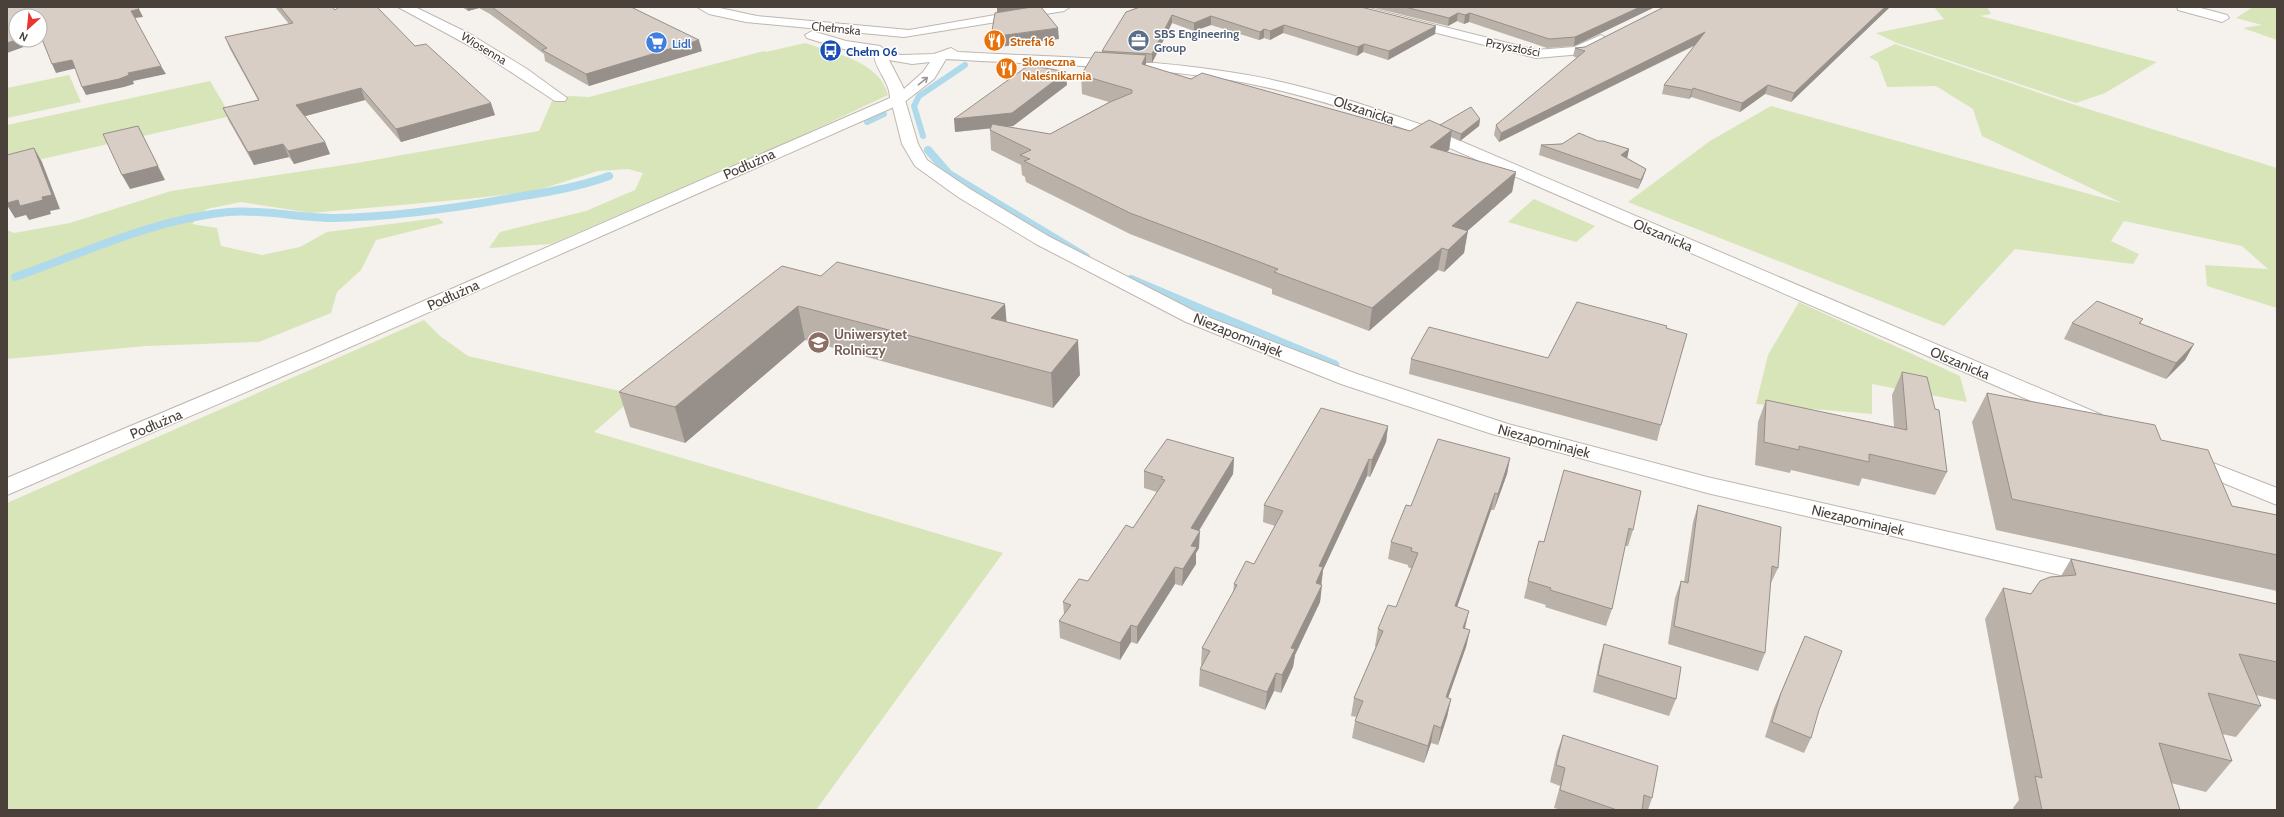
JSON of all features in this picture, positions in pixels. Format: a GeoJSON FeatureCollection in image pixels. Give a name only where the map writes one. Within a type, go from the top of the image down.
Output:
{"type":"FeatureCollection","features":[{"type":"Feature","properties":{"kind":"street","name":"Wiosenna"},"geometry":{"type":"LineString","coordinates":[[404,7],[444,24],[486,47],[560,98]]}},
{"type":"Feature","properties":{"kind":"street","name":"Chełmska"},"geometry":{"type":"LineString","coordinates":[[702,7],[727,15],[769,21],[858,30],[909,32],[1064,7]]}},
{"type":"Feature","properties":{"kind":"street","name":"Przyszłości"},"geometry":{"type":"LineString","coordinates":[[1351,7],[1408,23],[1536,54],[1577,51],[1616,32]]}},
{"type":"Feature","properties":{"kind":"street"},"geometry":{"type":"LineString","coordinates":[[2183,7],[2222,18]]}},
{"type":"Feature","properties":{"kind":"street","name":"Chełmska"},"geometry":{"type":"LineString","coordinates":[[769,21],[844,45],[878,51],[909,59],[942,56]]}},
{"type":"Feature","properties":{"kind":"street","name":"Chełmska"},"geometry":{"type":"LineString","coordinates":[[954,43],[951,32],[967,22]]}},
{"type":"Feature","properties":{"kind":"street"},"geometry":{"type":"LineString","coordinates":[[898,100],[898,91],[894,80],[882,64],[878,51],[880,40],[909,32]]}},
{"type":"Feature","properties":{"kind":"street","name":"Olszanicka"},"geometry":{"type":"LineString","coordinates":[[909,32],[941,34],[954,43],[983,54],[1025,60]]}},
{"type":"Feature","properties":{"kind":"street"},"geometry":{"type":"LineString","coordinates":[[942,56],[954,43]]}},
{"type":"Feature","properties":{"kind":"street","name":"Olszanicka"},"geometry":{"type":"LineString","coordinates":[[942,56],[1155,67],[1230,76],[1305,92],[1383,115],[2107,426]]}},
{"type":"Feature","properties":{"kind":"street","name":"Podłużna"},"geometry":{"type":"LineString","coordinates":[[7,487],[333,348],[898,100],[927,77],[937,66],[942,56]]}},
{"type":"Feature","properties":{"kind":"street","name":"Niezapominajek"},"geometry":{"type":"LineString","coordinates":[[898,100],[899,109],[910,144],[921,163],[964,193],[1042,240],[1193,318],[1349,379],[1500,429],[1714,487],[2118,579]]}},
{"type":"Feature","properties":{"kind":"street"},"geometry":{"type":"LineString","coordinates":[[2171,453],[2277,497]]}},
{"type":"Feature","properties":{"kind":"green space"},"geometry":{"type":"Polygon","coordinates":[[[1934,7],[1987,7],[1991,14],[1980,16],[2157,62],[2105,93],[2076,103],[1897,43],[1876,33],[1944,19],[1934,7]]]}},
{"type":"Feature","properties":{"kind":"green space"},"geometry":{"type":"Polygon","coordinates":[[[2253,7],[2277,7],[2277,40],[2243,28],[2262,25],[2236,18],[2253,7]]]}},
{"type":"Feature","properties":{"kind":"green space"},"geometry":{"type":"Polygon","coordinates":[[[805,43],[841,55],[866,66],[876,74],[883,83],[888,95],[784,144],[551,244],[489,248],[500,232],[586,211],[635,190],[643,173],[628,169],[598,171],[532,192],[311,213],[241,202],[207,209],[192,224],[217,228],[221,246],[262,255],[300,247],[327,232],[438,218],[444,223],[376,240],[361,270],[337,292],[331,313],[259,342],[146,346],[7,359],[7,230],[14,233],[70,223],[171,191],[357,163],[539,131],[552,101],[569,96],[589,97],[764,51],[766,52],[805,43]]]}},
{"type":"Feature","properties":{"kind":"green space"},"geometry":{"type":"Polygon","coordinates":[[[1895,44],[2072,104],[2277,168],[2277,308],[2207,286],[2205,265],[2268,269],[2242,246],[2124,221],[2111,241],[2139,254],[2133,264],[2015,249],[1944,326],[1628,202],[1710,141],[1771,106],[2122,203],[1982,136],[1973,109],[1936,86],[1887,87],[1878,62],[1869,57],[1895,44]]]}},
{"type":"Feature","properties":{"kind":"green space"},"geometry":{"type":"Polygon","coordinates":[[[69,75],[81,102],[7,118],[7,88],[69,75]]]}},
{"type":"Feature","properties":{"kind":"green space"},"geometry":{"type":"Polygon","coordinates":[[[210,81],[231,116],[7,167],[7,125],[210,81]]]}},
{"type":"Feature","properties":{"kind":"green space"},"geometry":{"type":"Polygon","coordinates":[[[1534,199],[1595,226],[1576,242],[1508,222],[1534,199]]]}},
{"type":"Feature","properties":{"kind":"green space"},"geometry":{"type":"Polygon","coordinates":[[[1799,302],[1960,376],[1967,402],[1872,384],[1872,414],[1756,404],[1768,355],[1799,302]]]}},
{"type":"Feature","properties":{"kind":"green space"},"geometry":{"type":"Polygon","coordinates":[[[424,320],[440,336],[468,356],[637,395],[594,432],[1003,553],[816,810],[7,810],[7,503],[424,320]]]}},
{"type":"Feature","properties":{"kind":"building"},"geometry":{"type":"Polygon","coordinates":[[[7,7],[137,7],[139,9],[131,11],[161,66],[128,73],[129,75],[119,79],[82,87],[72,60],[52,64],[46,48],[48,48],[48,8],[8,8],[7,43],[7,7]]]}},
{"type":"Feature","properties":{"kind":"building"},"geometry":{"type":"Polygon","coordinates":[[[280,7],[332,7],[335,10],[339,7],[377,7],[415,46],[426,44],[491,103],[396,129],[361,88],[296,105],[325,142],[288,151],[283,144],[248,152],[223,108],[259,100],[225,37],[293,23],[280,7]]]}},
{"type":"Feature","properties":{"kind":"building"},"geometry":{"type":"Polygon","coordinates":[[[492,7],[631,7],[699,40],[586,74],[542,50],[547,48],[492,7]]]}},
{"type":"Feature","properties":{"kind":"building"},"geometry":{"type":"Polygon","coordinates":[[[1041,7],[1058,28],[991,37],[995,13],[1041,7]]]}},
{"type":"Feature","properties":{"kind":"building"},"geometry":{"type":"Polygon","coordinates":[[[1140,7],[1361,7],[1436,26],[1389,51],[1364,44],[1358,47],[1284,25],[1270,31],[1264,29],[1260,32],[1211,16],[1194,23],[1172,15],[1152,54],[1102,51],[1126,12],[1140,7]]]}},
{"type":"Feature","properties":{"kind":"building"},"geometry":{"type":"Polygon","coordinates":[[[1405,7],[1640,7],[1575,37],[1549,39],[1470,13],[1465,15],[1458,13],[1449,18],[1405,7]]]}},
{"type":"Feature","properties":{"kind":"building"},"geometry":{"type":"Polygon","coordinates":[[[1664,7],[1885,7],[1794,93],[1768,85],[1742,103],[1693,88],[1692,90],[1664,85],[1705,32],[1501,133],[1496,125],[1585,51],[1575,48],[1585,47],[1664,7]]]}},
{"type":"Feature","properties":{"kind":"building"},"geometry":{"type":"Polygon","coordinates":[[[1095,52],[1146,55],[1142,64],[1191,79],[1202,73],[1410,131],[1429,120],[1452,130],[1430,147],[1516,172],[1452,226],[1468,231],[1448,250],[1442,248],[1372,308],[1274,272],[1278,269],[1130,213],[1024,161],[1030,159],[1020,155],[1031,150],[990,130],[992,124],[1050,134],[1110,102],[1132,93],[1132,90],[1081,75],[1095,52]]]}},
{"type":"Feature","properties":{"kind":"building"},"geometry":{"type":"Polygon","coordinates":[[[1029,65],[1066,72],[1012,113],[954,119],[1029,65]]]}},
{"type":"Feature","properties":{"kind":"building"},"geometry":{"type":"Polygon","coordinates":[[[1471,107],[1480,119],[1461,134],[1440,125],[1471,107]]]}},
{"type":"Feature","properties":{"kind":"building"},"geometry":{"type":"Polygon","coordinates":[[[138,126],[158,166],[122,175],[103,134],[138,126]]]}},
{"type":"Feature","properties":{"kind":"building"},"geometry":{"type":"Polygon","coordinates":[[[1579,133],[1598,141],[1603,141],[1629,149],[1621,155],[1646,169],[1641,180],[1541,145],[1562,144],[1579,133]]]}},
{"type":"Feature","properties":{"kind":"building"},"geometry":{"type":"Polygon","coordinates":[[[34,148],[52,195],[42,197],[43,200],[20,206],[18,200],[7,203],[7,155],[34,148]]]}},
{"type":"Feature","properties":{"kind":"building"},"geometry":{"type":"Polygon","coordinates":[[[837,262],[1005,304],[991,318],[1078,340],[1051,373],[798,306],[675,407],[619,392],[782,266],[821,276],[837,262]]]}},
{"type":"Feature","properties":{"kind":"building"},"geometry":{"type":"Polygon","coordinates":[[[2097,301],[2143,319],[2139,323],[2194,344],[2176,363],[2072,323],[2097,301]]]}},
{"type":"Feature","properties":{"kind":"building"},"geometry":{"type":"Polygon","coordinates":[[[1577,302],[1667,326],[1666,328],[1687,334],[1661,425],[1411,359],[1429,327],[1548,358],[1577,302]]]}},
{"type":"Feature","properties":{"kind":"building"},"geometry":{"type":"Polygon","coordinates":[[[1902,372],[1927,377],[1935,409],[1939,410],[1947,472],[1869,454],[1869,462],[1799,446],[1799,450],[1764,442],[1766,400],[1907,430],[1902,372]]]}},
{"type":"Feature","properties":{"kind":"building"},"geometry":{"type":"Polygon","coordinates":[[[1987,393],[2155,425],[2161,440],[2208,450],[2232,506],[2277,515],[2277,555],[2012,499],[1987,393]]]}},
{"type":"Feature","properties":{"kind":"building"},"geometry":{"type":"Polygon","coordinates":[[[1321,408],[1388,426],[1372,460],[1369,459],[1319,566],[1323,567],[1316,583],[1322,585],[1291,648],[1295,649],[1282,675],[1276,673],[1267,692],[1200,669],[1210,651],[1202,648],[1237,585],[1234,584],[1246,561],[1254,564],[1283,511],[1264,505],[1321,408]]]}},
{"type":"Feature","properties":{"kind":"building"},"geometry":{"type":"Polygon","coordinates":[[[1167,439],[1234,458],[1191,528],[1200,531],[1191,546],[1197,547],[1183,569],[1175,567],[1137,627],[1131,625],[1120,643],[1059,621],[1071,605],[1063,602],[1079,579],[1088,581],[1126,525],[1133,528],[1165,480],[1161,479],[1163,477],[1144,471],[1167,439]]]}},
{"type":"Feature","properties":{"kind":"building"},"geometry":{"type":"Polygon","coordinates":[[[1438,439],[1510,458],[1498,494],[1495,493],[1455,606],[1469,611],[1463,628],[1470,630],[1446,697],[1451,699],[1441,728],[1434,725],[1428,746],[1355,721],[1363,701],[1354,698],[1383,631],[1378,629],[1388,605],[1396,607],[1418,553],[1411,551],[1412,548],[1391,542],[1406,505],[1411,506],[1438,439]]]}},
{"type":"Feature","properties":{"kind":"building"},"geometry":{"type":"Polygon","coordinates":[[[1564,470],[1641,491],[1633,530],[1629,528],[1612,609],[1550,590],[1551,588],[1528,581],[1539,541],[1544,542],[1564,470]]]}},
{"type":"Feature","properties":{"kind":"building"},"geometry":{"type":"Polygon","coordinates":[[[1698,505],[1781,527],[1778,568],[1772,566],[1765,653],[1674,626],[1681,581],[1688,583],[1698,505]]]}},
{"type":"Feature","properties":{"kind":"building"},"geometry":{"type":"Polygon","coordinates":[[[2071,559],[2277,604],[2277,662],[2239,654],[2261,706],[2208,693],[2232,761],[2159,743],[2180,810],[2042,810],[2035,776],[2042,778],[2003,588],[2031,594],[2040,581],[2050,577],[2076,575],[2071,559]]]}},
{"type":"Feature","properties":{"kind":"building"},"geometry":{"type":"Polygon","coordinates":[[[1805,636],[1842,651],[1819,710],[1811,738],[1772,722],[1781,693],[1805,636]]]}},
{"type":"Feature","properties":{"kind":"building"},"geometry":{"type":"Polygon","coordinates":[[[1604,644],[1681,667],[1676,699],[1598,675],[1604,644]]]}},
{"type":"Feature","properties":{"kind":"building"},"geometry":{"type":"Polygon","coordinates":[[[1563,735],[1658,766],[1652,798],[1644,795],[1642,810],[1617,810],[1560,790],[1565,768],[1556,765],[1563,735]]]}},
{"type":"Feature","properties":{"kind":"waterway"},"geometry":{"type":"LineString","coordinates":[[923,136],[914,106],[919,96],[965,65]]}},
{"type":"Feature","properties":{"kind":"waterway"},"geometry":{"type":"LineString","coordinates":[[867,122],[884,114]]}},
{"type":"Feature","properties":{"kind":"waterway"},"geometry":{"type":"LineString","coordinates":[[928,150],[949,174],[1086,257]]}},
{"type":"Feature","properties":{"kind":"waterway"},"geometry":{"type":"LineString","coordinates":[[15,277],[146,229],[200,216],[241,211],[322,218],[404,214],[472,205],[552,191],[609,176]]}},
{"type":"Feature","properties":{"kind":"waterway"},"geometry":{"type":"LineString","coordinates":[[1131,279],[1223,318]]}},
{"type":"Feature","properties":{"kind":"waterway"},"geometry":{"type":"LineString","coordinates":[[1220,317],[1335,365]]}},
{"type":"Feature","properties":{"kind":"place","name":"SBS Engineering Group"},"geometry":{"type":"Point","coordinates":[1139,40]}},
{"type":"Feature","properties":{"kind":"place","name":"Strefa 16"},"geometry":{"type":"Point","coordinates":[995,41]}},
{"type":"Feature","properties":{"kind":"place","name":"Lidl"},"geometry":{"type":"Point","coordinates":[656,43]}},
{"type":"Feature","properties":{"kind":"place","name":"Chełm 06"},"geometry":{"type":"Point","coordinates":[830,51]}},
{"type":"Feature","properties":{"kind":"place","name":"Słoneczna Naleśnikarnia"},"geometry":{"type":"Point","coordinates":[1006,68]}},
{"type":"Feature","properties":{"kind":"place","name":"Uniwersytet Rolniczy"},"geometry":{"type":"Point","coordinates":[818,342]}}]}
